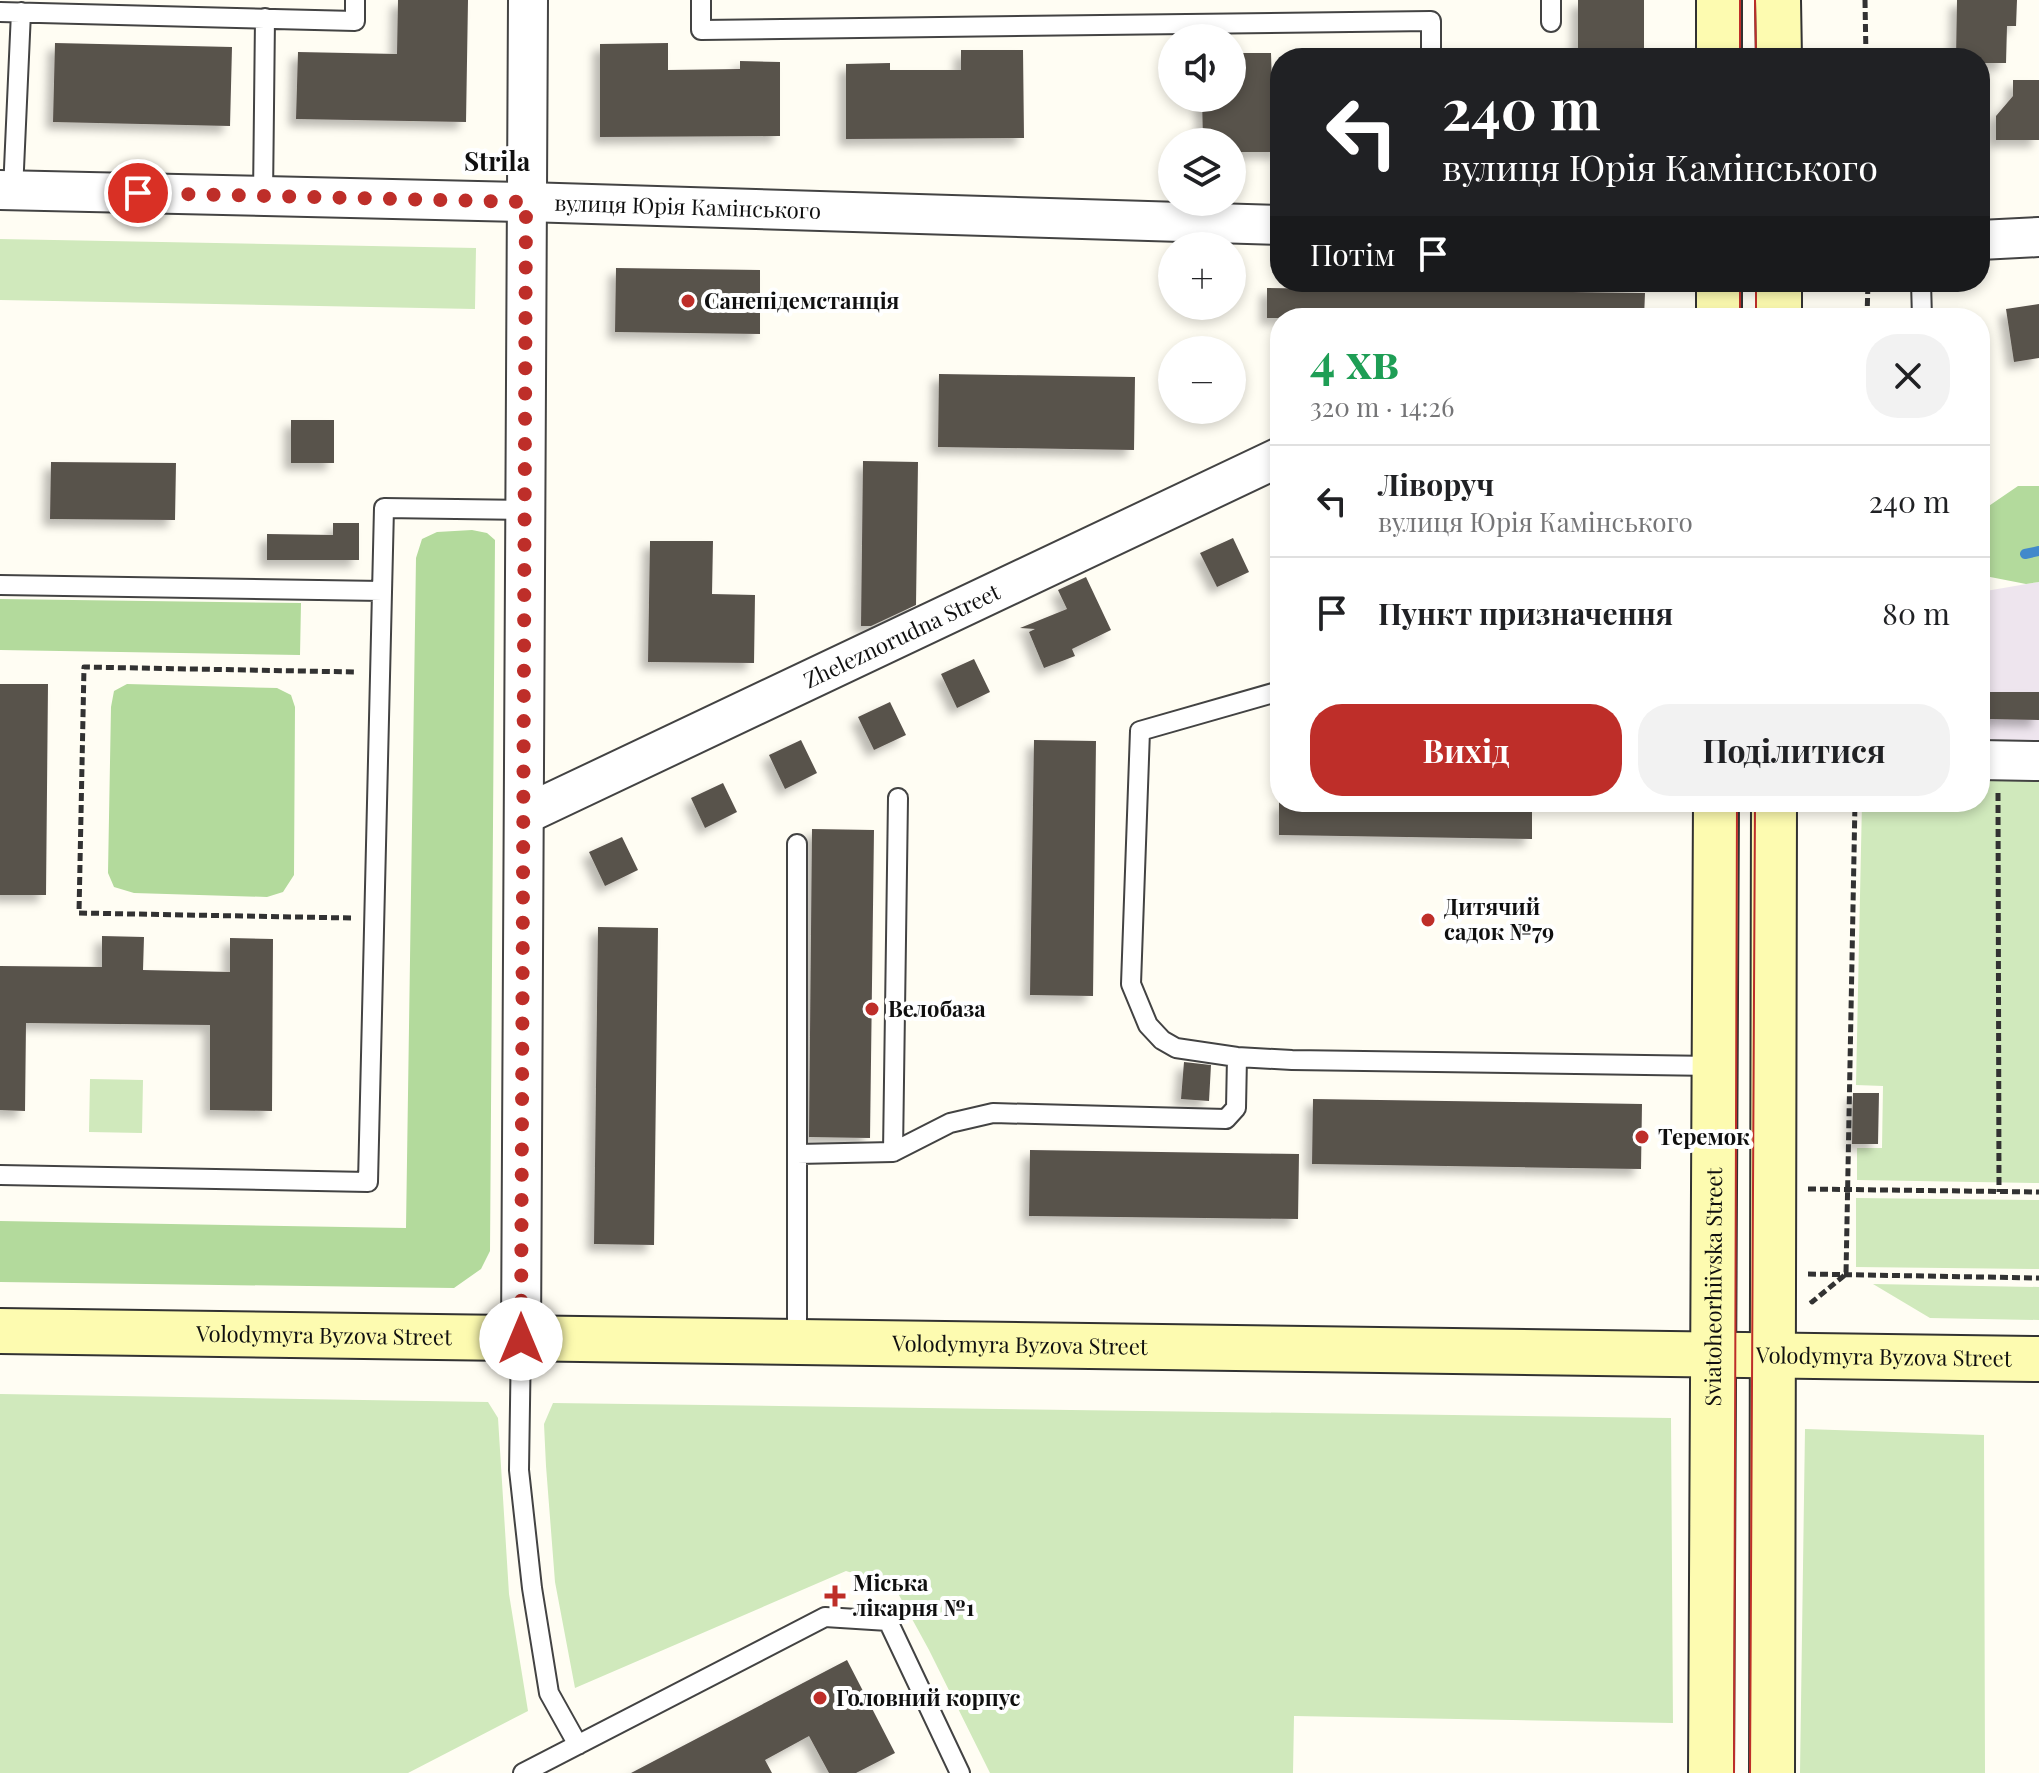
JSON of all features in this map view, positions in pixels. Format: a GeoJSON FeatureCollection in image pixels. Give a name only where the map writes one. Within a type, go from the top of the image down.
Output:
{"type":"FeatureCollection","features":[{"type":"Feature","properties":{"kind":"main road"},"geometry":{"type":"LineString","coordinates":[[1719,0],[1719,48]]}},
{"type":"Feature","properties":{"kind":"main road"},"geometry":{"type":"LineString","coordinates":[[1778,0],[1779,48]]}},
{"type":"Feature","properties":{"kind":"main road","name":"Sviatoheorhiivska Street"},"geometry":{"type":"LineString","coordinates":[[1711,1773],[1716,812]]}},
{"type":"Feature","properties":{"kind":"main road"},"geometry":{"type":"LineString","coordinates":[[1772,1773],[1774,812]]}},
{"type":"Feature","properties":{"kind":"main road","name":"Volodymyra Byzova Street"},"geometry":{"type":"LineString","coordinates":[[0,1331],[2039,1359]]}},
{"type":"Feature","properties":{"kind":"street"},"geometry":{"type":"LineString","coordinates":[[521,1339],[528,0]]}},
{"type":"Feature","properties":{"kind":"street","name":"вулиця Юрія Камінського"},"geometry":{"type":"LineString","coordinates":[[6,191],[526,202],[1270,225]]}},
{"type":"Feature","properties":{"kind":"street"},"geometry":{"type":"LineString","coordinates":[[1990,239],[2039,237]]}},
{"type":"Feature","properties":{"kind":"street","name":"Zheleznorudna Street"},"geometry":{"type":"LineString","coordinates":[[524,815],[1270,462]]}},
{"type":"Feature","properties":{"kind":"street"},"geometry":{"type":"LineString","coordinates":[[1990,754],[2039,761]]}},
{"type":"Feature","properties":{"kind":"lane"},"geometry":{"type":"LineString","coordinates":[[0,12],[355,21],[355,0]]}},
{"type":"Feature","properties":{"kind":"lane"},"geometry":{"type":"LineString","coordinates":[[701,0],[701,30],[1431,21],[1431,48]]}},
{"type":"Feature","properties":{"kind":"lane"},"geometry":{"type":"LineString","coordinates":[[1551,0],[1551,22]]}},
{"type":"Feature","properties":{"kind":"lane"},"geometry":{"type":"LineString","coordinates":[[6,191],[21,12]]}},
{"type":"Feature","properties":{"kind":"lane"},"geometry":{"type":"LineString","coordinates":[[263,196],[265,18]]}},
{"type":"Feature","properties":{"kind":"lane"},"geometry":{"type":"LineString","coordinates":[[0,1175],[368,1182],[384,508],[523,510]]}},
{"type":"Feature","properties":{"kind":"lane"},"geometry":{"type":"LineString","coordinates":[[0,585],[382,591]]}},
{"type":"Feature","properties":{"kind":"lane"},"geometry":{"type":"LineString","coordinates":[[1270,694],[1140,731],[1131,984],[1148,1025],[1162,1040],[1176,1048],[1237,1057],[1714,1066]]}},
{"type":"Feature","properties":{"kind":"lane"},"geometry":{"type":"LineString","coordinates":[[893,1152],[898,798]]}},
{"type":"Feature","properties":{"kind":"lane"},"geometry":{"type":"LineString","coordinates":[[797,844],[797,1344]]}},
{"type":"Feature","properties":{"kind":"lane"},"geometry":{"type":"LineString","coordinates":[[797,1154],[893,1152],[950,1123],[993,1113],[1226,1119],[1236,1108],[1237,1057]]}},
{"type":"Feature","properties":{"kind":"lane"},"geometry":{"type":"LineString","coordinates":[[521,1339],[519,1470],[532,1588],[549,1693],[578,1745]]}},
{"type":"Feature","properties":{"kind":"lane"},"geometry":{"type":"LineString","coordinates":[[523,1773],[825,1617],[888,1621],[960,1773]]}},
{"type":"Feature","properties":{"kind":"path"},"geometry":{"type":"LineString","coordinates":[[1865,0],[1866,48]]}},
{"type":"Feature","properties":{"kind":"path"},"geometry":{"type":"LineString","coordinates":[[374,919],[79,913],[83,682],[84,667],[380,673]]}},
{"type":"Feature","properties":{"kind":"path"},"geometry":{"type":"LineString","coordinates":[[1812,1302],[1846,1274],[1855,812]]}},
{"type":"Feature","properties":{"kind":"path"},"geometry":{"type":"LineString","coordinates":[[1988,812],[1999,1192]]}},
{"type":"Feature","properties":{"kind":"path"},"geometry":{"type":"LineString","coordinates":[[1800,1189],[2039,1192]]}},
{"type":"Feature","properties":{"kind":"path"},"geometry":{"type":"LineString","coordinates":[[1799,1274],[2039,1278]]}},
{"type":"Feature","properties":{"kind":"shaded area"},"geometry":{"type":"Polygon","coordinates":[[[2039,582],[2039,752],[1990,751],[1990,590],[2039,582]]]}},
{"type":"Feature","properties":{"kind":"green space"},"geometry":{"type":"Polygon","coordinates":[[[0,239],[476,248],[475,309],[0,300],[0,239]]]}},
{"type":"Feature","properties":{"kind":"green space"},"geometry":{"type":"Polygon","coordinates":[[[2018,486],[2039,486],[2039,582],[2026,584],[1990,577],[1990,505],[2018,486]]]}},
{"type":"Feature","properties":{"kind":"green space"},"geometry":{"type":"Polygon","coordinates":[[[472,530],[487,533],[495,540],[490,1251],[481,1269],[454,1288],[0,1282],[0,1221],[406,1228],[416,558],[422,539],[437,532],[472,530]]]}},
{"type":"Feature","properties":{"kind":"green space"},"geometry":{"type":"Polygon","coordinates":[[[0,599],[301,603],[300,655],[0,650],[0,599]]]}},
{"type":"Feature","properties":{"kind":"green space"},"geometry":{"type":"Polygon","coordinates":[[[127,684],[277,688],[291,695],[295,707],[294,875],[283,892],[267,897],[134,893],[114,887],[108,873],[111,707],[114,691],[127,684]]]}},
{"type":"Feature","properties":{"kind":"green space"},"geometry":{"type":"Polygon","coordinates":[[[1990,768],[2039,769],[2039,1183],[1857,1180],[1857,1148],[1882,1148],[1883,1086],[1856,1085],[1862,812],[1990,812],[1990,768]]]}},
{"type":"Feature","properties":{"kind":"green space"},"geometry":{"type":"Polygon","coordinates":[[[90,1079],[143,1080],[142,1133],[89,1132],[90,1079]]]}},
{"type":"Feature","properties":{"kind":"green space"},"geometry":{"type":"Polygon","coordinates":[[[1856,1198],[2039,1200],[2039,1269],[1856,1267],[1856,1198]]]}},
{"type":"Feature","properties":{"kind":"green space"},"geometry":{"type":"Polygon","coordinates":[[[1873,1284],[2039,1287],[2039,1320],[1930,1318],[1873,1284]]]}},
{"type":"Feature","properties":{"kind":"green space"},"geometry":{"type":"Polygon","coordinates":[[[0,1394],[488,1402],[498,1418],[509,1594],[528,1711],[408,1773],[0,1773],[0,1394]]]}},
{"type":"Feature","properties":{"kind":"green space"},"geometry":{"type":"Polygon","coordinates":[[[553,1403],[1671,1418],[1673,1723],[1294,1716],[1293,1773],[990,1773],[894,1586],[846,1571],[575,1688],[555,1582],[546,1466],[544,1424],[553,1403]]]}},
{"type":"Feature","properties":{"kind":"green space"},"geometry":{"type":"Polygon","coordinates":[[[1805,1429],[1984,1435],[1985,1773],[1800,1773],[1805,1429]]]}},
{"type":"Feature","properties":{"kind":"building"},"geometry":{"type":"Polygon","coordinates":[[[398,0],[468,0],[466,122],[296,119],[298,52],[397,54],[398,0]]]}},
{"type":"Feature","properties":{"kind":"building"},"geometry":{"type":"Polygon","coordinates":[[[1578,0],[1644,0],[1644,48],[1578,48],[1578,0]]]}},
{"type":"Feature","properties":{"kind":"building"},"geometry":{"type":"Polygon","coordinates":[[[1957,0],[2017,0],[2016,26],[2007,26],[2006,63],[1990,63],[1990,48],[1956,48],[1957,0]]]}},
{"type":"Feature","properties":{"kind":"building"},"geometry":{"type":"Polygon","coordinates":[[[55,43],[232,47],[230,126],[53,122],[55,43]]]}},
{"type":"Feature","properties":{"kind":"building"},"geometry":{"type":"Polygon","coordinates":[[[668,43],[668,70],[740,69],[740,61],[780,62],[780,136],[600,137],[600,44],[668,43]]]}},
{"type":"Feature","properties":{"kind":"building"},"geometry":{"type":"Polygon","coordinates":[[[961,50],[1023,50],[1024,138],[846,139],[846,64],[890,63],[890,70],[961,70],[961,50]]]}},
{"type":"Feature","properties":{"kind":"building"},"geometry":{"type":"Polygon","coordinates":[[[1246,53],[1270,53],[1270,152],[1246,152],[1246,128],[1203,128],[1202,112],[1246,112],[1246,53]]]}},
{"type":"Feature","properties":{"kind":"building"},"geometry":{"type":"Polygon","coordinates":[[[2013,80],[2039,80],[2039,140],[1996,140],[1996,116],[2013,96],[2013,80]]]}},
{"type":"Feature","properties":{"kind":"building","name":"Санепідемстанція"},"geometry":{"type":"Polygon","coordinates":[[[616,268],[760,270],[760,334],[615,332],[616,268]]]}},
{"type":"Feature","properties":{"kind":"building"},"geometry":{"type":"Polygon","coordinates":[[[1267,288],[1270,292],[1645,293],[1644,308],[1270,308],[1270,318],[1267,318],[1267,288]]]}},
{"type":"Feature","properties":{"kind":"building"},"geometry":{"type":"Polygon","coordinates":[[[2039,304],[2039,358],[2014,362],[2006,309],[2039,304]]]}},
{"type":"Feature","properties":{"kind":"building"},"geometry":{"type":"Polygon","coordinates":[[[939,374],[1135,377],[1134,450],[938,447],[939,374]]]}},
{"type":"Feature","properties":{"kind":"building"},"geometry":{"type":"Polygon","coordinates":[[[291,420],[334,420],[334,463],[291,463],[291,420]]]}},
{"type":"Feature","properties":{"kind":"building"},"geometry":{"type":"Polygon","coordinates":[[[863,461],[918,462],[916,605],[871,626],[861,626],[863,461]]]}},
{"type":"Feature","properties":{"kind":"building"},"geometry":{"type":"Polygon","coordinates":[[[51,462],[176,463],[175,520],[50,519],[51,462]]]}},
{"type":"Feature","properties":{"kind":"building"},"geometry":{"type":"Polygon","coordinates":[[[333,523],[359,523],[359,560],[267,560],[267,534],[333,535],[333,523]]]}},
{"type":"Feature","properties":{"kind":"building"},"geometry":{"type":"Polygon","coordinates":[[[1233,538],[1249,572],[1217,587],[1200,553],[1233,538]]]}},
{"type":"Feature","properties":{"kind":"building"},"geometry":{"type":"Polygon","coordinates":[[[650,541],[713,541],[712,594],[755,595],[754,663],[648,662],[650,541]]]}},
{"type":"Feature","properties":{"kind":"building"},"geometry":{"type":"Polygon","coordinates":[[[1086,577],[1111,630],[1072,649],[1075,656],[1044,668],[1029,632],[1035,629],[1020,628],[1067,609],[1058,590],[1086,577]]]}},
{"type":"Feature","properties":{"kind":"building"},"geometry":{"type":"Polygon","coordinates":[[[974,659],[990,692],[957,708],[941,674],[974,659]]]}},
{"type":"Feature","properties":{"kind":"building"},"geometry":{"type":"Polygon","coordinates":[[[0,684],[48,684],[46,895],[0,895],[0,684]]]}},
{"type":"Feature","properties":{"kind":"building"},"geometry":{"type":"Polygon","coordinates":[[[1990,692],[2039,692],[2039,720],[1990,719],[1990,692]]]}},
{"type":"Feature","properties":{"kind":"building"},"geometry":{"type":"Polygon","coordinates":[[[890,702],[906,735],[874,750],[858,717],[890,702]]]}},
{"type":"Feature","properties":{"kind":"building"},"geometry":{"type":"Polygon","coordinates":[[[801,740],[817,773],[785,789],[769,755],[801,740]]]}},
{"type":"Feature","properties":{"kind":"building"},"geometry":{"type":"Polygon","coordinates":[[[1034,740],[1096,741],[1093,996],[1030,995],[1034,740]]]}},
{"type":"Feature","properties":{"kind":"building"},"geometry":{"type":"Polygon","coordinates":[[[723,783],[737,812],[705,828],[691,798],[723,783]]]}},
{"type":"Feature","properties":{"kind":"building"},"geometry":{"type":"Polygon","coordinates":[[[1279,812],[1532,812],[1532,839],[1279,835],[1279,812]]]}},
{"type":"Feature","properties":{"kind":"building"},"geometry":{"type":"Polygon","coordinates":[[[812,829],[874,830],[870,1138],[809,1137],[812,829]]]}},
{"type":"Feature","properties":{"kind":"building"},"geometry":{"type":"Polygon","coordinates":[[[622,837],[638,870],[605,886],[589,852],[622,837]]]}},
{"type":"Feature","properties":{"kind":"building"},"geometry":{"type":"Polygon","coordinates":[[[598,927],[658,928],[654,1245],[594,1244],[598,927]]]}},
{"type":"Feature","properties":{"kind":"building"},"geometry":{"type":"Polygon","coordinates":[[[102,936],[144,937],[143,970],[230,972],[230,938],[273,939],[272,1111],[210,1110],[210,1025],[26,1023],[25,1111],[0,1110],[0,966],[102,967],[102,936]]]}},
{"type":"Feature","properties":{"kind":"building"},"geometry":{"type":"Polygon","coordinates":[[[1184,1062],[1211,1065],[1209,1101],[1181,1099],[1184,1062]]]}},
{"type":"Feature","properties":{"kind":"building"},"geometry":{"type":"Polygon","coordinates":[[[1853,1093],[1879,1093],[1878,1144],[1852,1144],[1853,1093]]]}},
{"type":"Feature","properties":{"kind":"building"},"geometry":{"type":"Polygon","coordinates":[[[1313,1099],[1642,1104],[1641,1169],[1312,1164],[1313,1099]]]}},
{"type":"Feature","properties":{"kind":"building"},"geometry":{"type":"Polygon","coordinates":[[[1030,1150],[1299,1154],[1298,1219],[1029,1216],[1030,1150]]]}},
{"type":"Feature","properties":{"kind":"building","name":"Головний корпус"},"geometry":{"type":"Polygon","coordinates":[[[847,1660],[895,1753],[856,1773],[829,1773],[809,1736],[765,1760],[772,1773],[631,1773],[847,1660]]]}},
{"type":"Feature","properties":{"kind":"waterway"},"geometry":{"type":"LineString","coordinates":[[2025,554],[2039,551]]}},
{"type":"Feature","properties":{"kind":"tram line"},"geometry":{"type":"LineString","coordinates":[[1740,0],[1740,48]]}},
{"type":"Feature","properties":{"kind":"tram line"},"geometry":{"type":"LineString","coordinates":[[1755,0],[1756,48]]}},
{"type":"Feature","properties":{"kind":"tram line"},"geometry":{"type":"LineString","coordinates":[[1740,292],[1740,308]]}},
{"type":"Feature","properties":{"kind":"tram line"},"geometry":{"type":"LineString","coordinates":[[1756,292],[1756,308]]}},
{"type":"Feature","properties":{"kind":"tram line"},"geometry":{"type":"LineString","coordinates":[[1734,1773],[1737,812]]}},
{"type":"Feature","properties":{"kind":"tram line"},"geometry":{"type":"LineString","coordinates":[[1750,1773],[1755,812]]}},
{"type":"Feature","properties":{"kind":"place","name":"Санепідемстанція"},"geometry":{"type":"Point","coordinates":[688,301]}},
{"type":"Feature","properties":{"kind":"place","name":"Дитячий садок №79"},"geometry":{"type":"Point","coordinates":[1428,920]}},
{"type":"Feature","properties":{"kind":"place","name":"Велобаза"},"geometry":{"type":"Point","coordinates":[872,1009]}},
{"type":"Feature","properties":{"kind":"place","name":"Теремок"},"geometry":{"type":"Point","coordinates":[1642,1137]}},
{"type":"Feature","properties":{"kind":"place","name":"Міська лікарня №1"},"geometry":{"type":"Point","coordinates":[835,1596]}},
{"type":"Feature","properties":{"kind":"place","name":"Головний корпус"},"geometry":{"type":"Point","coordinates":[820,1698]}},
{"type":"Feature","properties":{"kind":"district","name":"Strila"},"geometry":{"type":"Point","coordinates":[497,162]}},
{"type":"Feature","properties":{"kind":"route"},"geometry":{"type":"LineString","coordinates":[[138,193],[526,202],[521,1339]]}}]}
